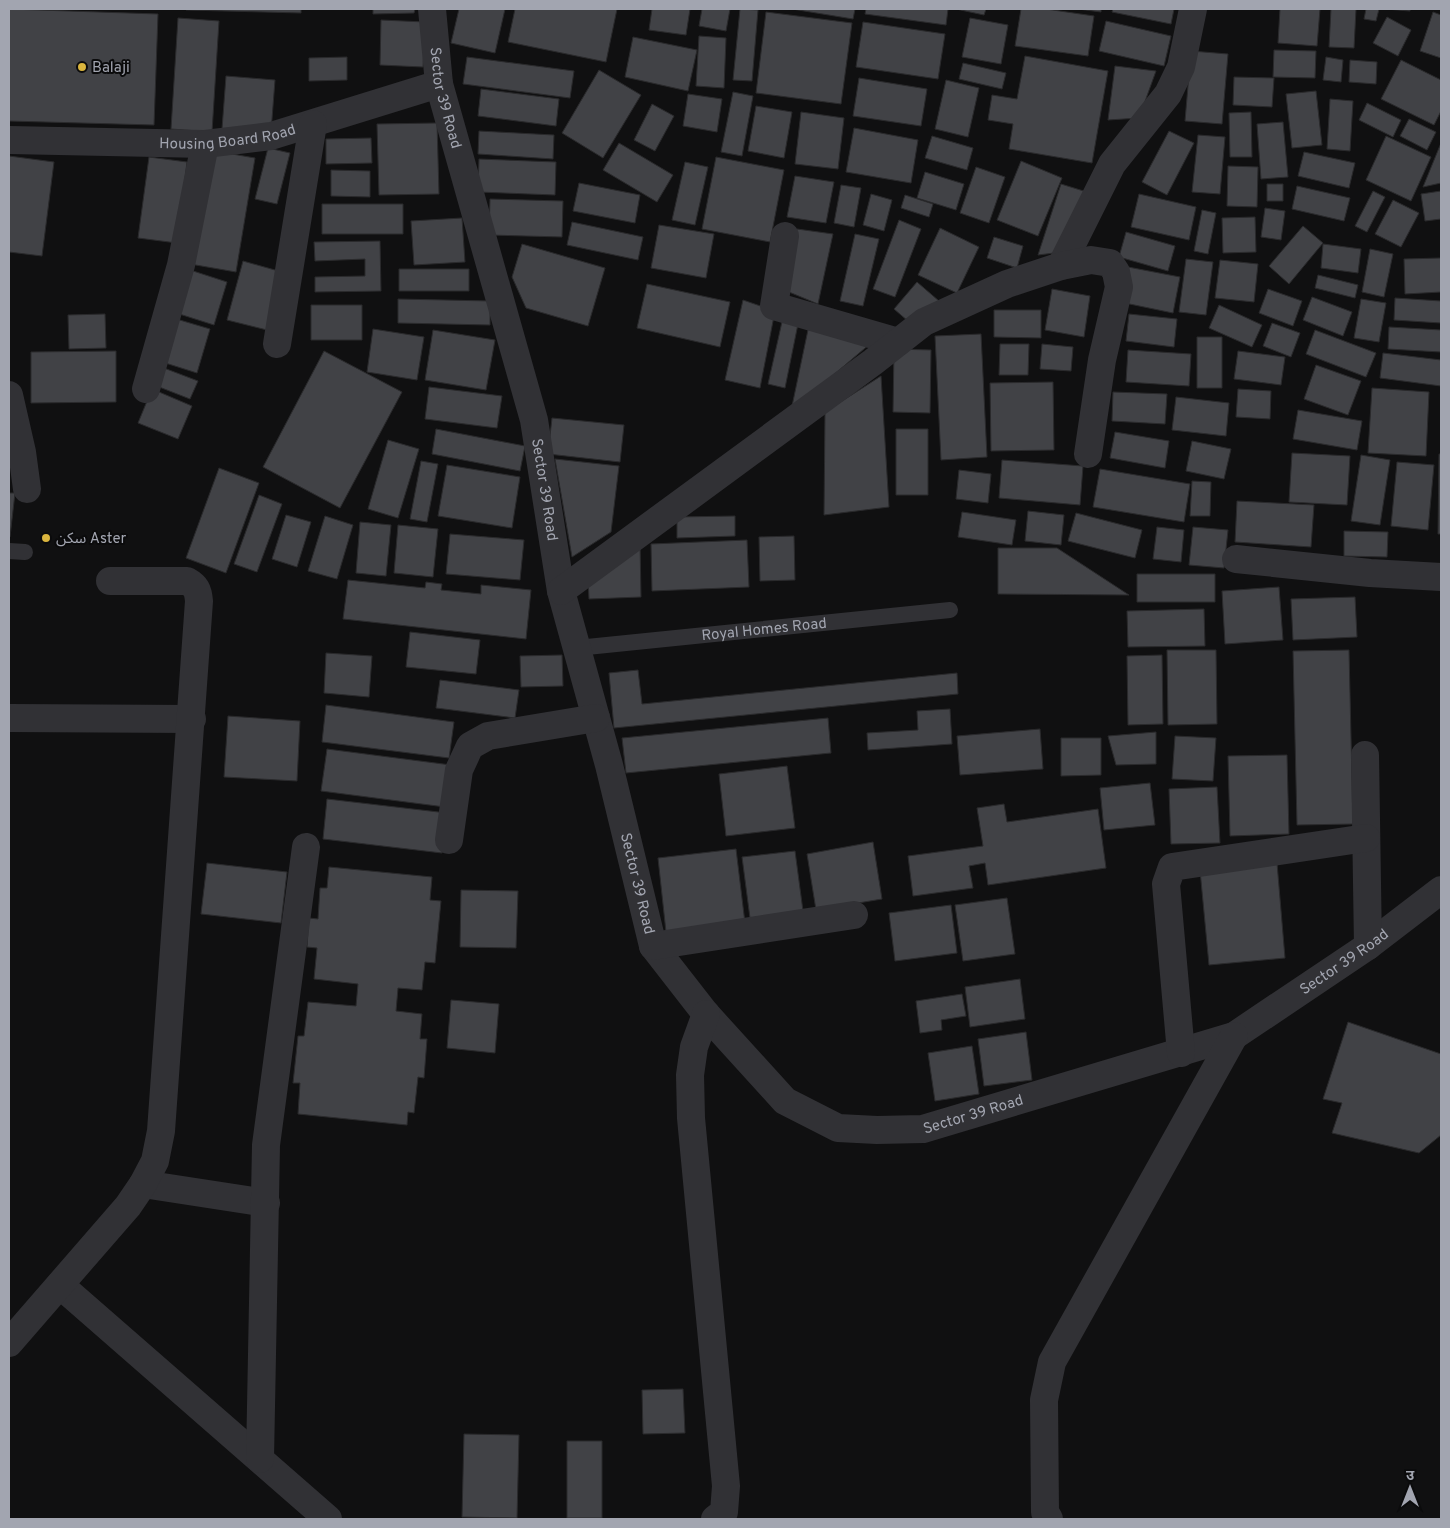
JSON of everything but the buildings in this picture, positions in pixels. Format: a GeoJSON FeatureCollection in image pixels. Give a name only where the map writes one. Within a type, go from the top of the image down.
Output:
{"type":"FeatureCollection","features":[{"type":"Feature","properties":{"kind":"street","name":"Sector 39 Road"},"geometry":{"type":"LineString","coordinates":[[432,9],[439,84],[534,420],[561,591],[596,718],[653,946],[706,1014],[784,1101],[838,1128],[877,1130],[923,1129],[1234,1036],[1368,946],[1441,890]]}},
{"type":"Feature","properties":{"kind":"street"},"geometry":{"type":"LineString","coordinates":[[1061,266],[1112,164],[1168,94],[1181,67],[1193,9]]}},
{"type":"Feature","properties":{"kind":"street","name":"Housing Board Road"},"geometry":{"type":"LineString","coordinates":[[9,140],[205,144],[271,136],[439,84]]}},
{"type":"Feature","properties":{"kind":"street"},"geometry":{"type":"LineString","coordinates":[[277,344],[313,124]]}},
{"type":"Feature","properties":{"kind":"street"},"geometry":{"type":"LineString","coordinates":[[146,389],[181,266],[205,144]]}},
{"type":"Feature","properties":{"kind":"street"},"geometry":{"type":"LineString","coordinates":[[785,236],[774,306],[898,342]]}},
{"type":"Feature","properties":{"kind":"street"},"geometry":{"type":"LineString","coordinates":[[561,591],[924,322],[1007,284],[1061,266],[1091,260],[1110,263],[1116,272],[1119,287],[1102,360],[1088,454]]}},
{"type":"Feature","properties":{"kind":"street"},"geometry":{"type":"LineString","coordinates":[[9,395],[28,489]]}},
{"type":"Feature","properties":{"kind":"street"},"geometry":{"type":"LineString","coordinates":[[1236,559],[1370,573],[1441,577]]}},
{"type":"Feature","properties":{"kind":"street"},"geometry":{"type":"LineString","coordinates":[[9,1343],[128,1206],[144,1184],[155,1161],[161,1131],[192,720],[199,601],[198,591],[194,585],[187,582],[110,582]]}},
{"type":"Feature","properties":{"kind":"street"},"geometry":{"type":"LineString","coordinates":[[9,718],[192,720]]}},
{"type":"Feature","properties":{"kind":"street"},"geometry":{"type":"LineString","coordinates":[[449,840],[458,770],[470,746],[488,736],[596,718]]}},
{"type":"Feature","properties":{"kind":"street"},"geometry":{"type":"LineString","coordinates":[[1365,755],[1368,946]]}},
{"type":"Feature","properties":{"kind":"street"},"geometry":{"type":"LineString","coordinates":[[1181,1052],[1166,884],[1172,867],[1366,838]]}},
{"type":"Feature","properties":{"kind":"street"},"geometry":{"type":"LineString","coordinates":[[260,1459],[266,1145],[306,847]]}},
{"type":"Feature","properties":{"kind":"street"},"geometry":{"type":"LineString","coordinates":[[653,946],[854,914]]}},
{"type":"Feature","properties":{"kind":"street"},"geometry":{"type":"LineString","coordinates":[[706,1014],[694,1047],[690,1075],[690,1118],[726,1486],[724,1512],[715,1519]]}},
{"type":"Feature","properties":{"kind":"street"},"geometry":{"type":"LineString","coordinates":[[1049,1519],[1045,1512],[1044,1400],[1052,1362],[1234,1036]]}},
{"type":"Feature","properties":{"kind":"street"},"geometry":{"type":"LineString","coordinates":[[144,1184],[266,1204]]}},
{"type":"Feature","properties":{"kind":"street"},"geometry":{"type":"LineString","coordinates":[[60,1285],[328,1519]]}},
{"type":"Feature","properties":{"kind":"lane","name":"Royal Homes Road"},"geometry":{"type":"LineString","coordinates":[[577,648],[950,610]]}},
{"type":"Feature","properties":{"kind":"place","name":"Balaji"},"geometry":{"type":"Point","coordinates":[82,67]}},
{"type":"Feature","properties":{"kind":"place","name":"سكن Aster"},"geometry":{"type":"Point","coordinates":[46,538]}}]}
